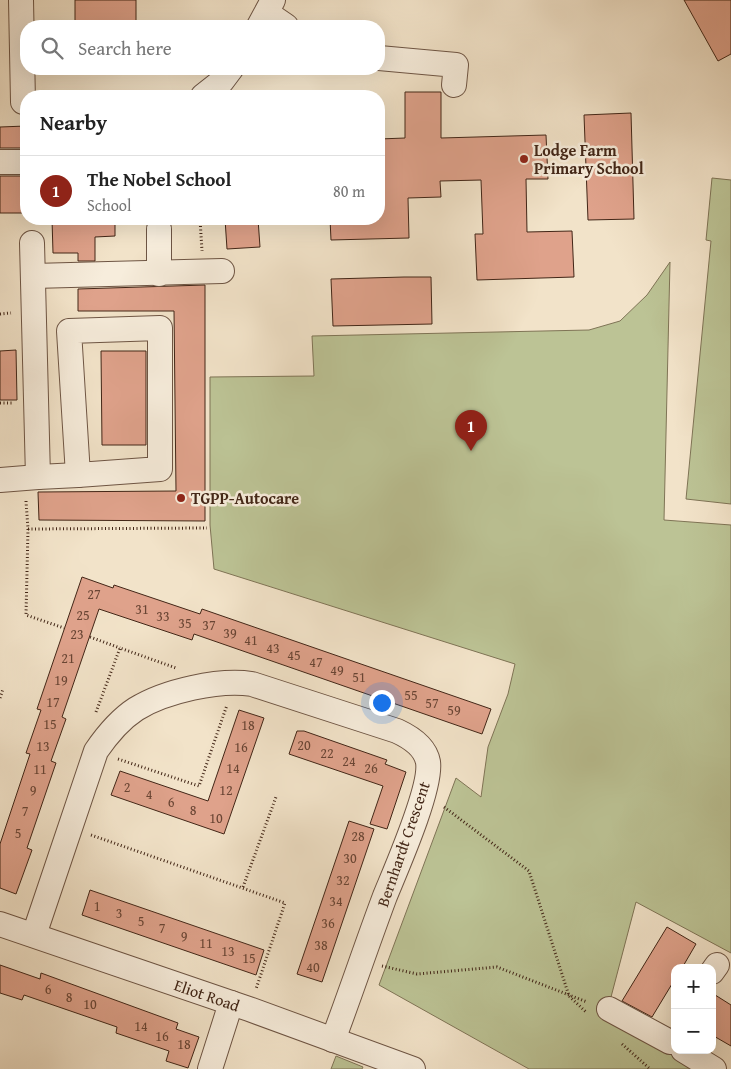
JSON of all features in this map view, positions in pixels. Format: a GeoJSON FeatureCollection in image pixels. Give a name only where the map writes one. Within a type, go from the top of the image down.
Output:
{"type":"FeatureCollection","features":[{"type":"Feature","properties":{"kind":"street"},"geometry":{"type":"LineString","coordinates":[[21,0],[21,20]]}},
{"type":"Feature","properties":{"kind":"street"},"geometry":{"type":"LineString","coordinates":[[266,13],[277,20]]}},
{"type":"Feature","properties":{"kind":"street"},"geometry":{"type":"LineString","coordinates":[[385,58],[456,64],[454,84]]}},
{"type":"Feature","properties":{"kind":"street"},"geometry":{"type":"LineString","coordinates":[[22,75],[23,90]]}},
{"type":"Feature","properties":{"kind":"street"},"geometry":{"type":"LineString","coordinates":[[211,90],[226,75]]}},
{"type":"Feature","properties":{"kind":"street"},"geometry":{"type":"LineString","coordinates":[[0,162],[20,162]]}},
{"type":"Feature","properties":{"kind":"street"},"geometry":{"type":"LineString","coordinates":[[0,175],[20,175]]}},
{"type":"Feature","properties":{"kind":"street"},"geometry":{"type":"LineString","coordinates":[[158,274],[159,229]]}},
{"type":"Feature","properties":{"kind":"street"},"geometry":{"type":"LineString","coordinates":[[31,478],[34,330],[32,243]]}},
{"type":"Feature","properties":{"kind":"street"},"geometry":{"type":"LineString","coordinates":[[33,276],[213,272]]}},
{"type":"Feature","properties":{"kind":"street"},"geometry":{"type":"LineString","coordinates":[[0,480],[160,469],[160,328],[69,331],[34,330]]}},
{"type":"Feature","properties":{"kind":"street"},"geometry":{"type":"LineString","coordinates":[[69,331],[78,475]]}},
{"type":"Feature","properties":{"kind":"street","name":"Bernhardt Crescent"},"geometry":{"type":"LineString","coordinates":[[103,742],[130,714],[154,700],[206,686],[236,681],[252,684],[406,735],[419,746],[428,761],[427,780],[412,827],[333,1040]]}},
{"type":"Feature","properties":{"kind":"street"},"geometry":{"type":"LineString","coordinates":[[34,935],[103,742]]}},
{"type":"Feature","properties":{"kind":"street","name":"Eliot Road"},"geometry":{"type":"LineString","coordinates":[[0,924],[240,1006],[413,1069]]}},
{"type":"Feature","properties":{"kind":"street"},"geometry":{"type":"LineString","coordinates":[[210,1069],[240,1006]]}},
{"type":"Feature","properties":{"kind":"street"},"geometry":{"type":"LineString","coordinates":[[600,1012],[671,1041]]}},
{"type":"Feature","properties":{"kind":"street"},"geometry":{"type":"LineString","coordinates":[[692,1054],[714,1069]]}},
{"type":"Feature","properties":{"kind":"path"},"geometry":{"type":"LineString","coordinates":[[201,225],[213,272]]}},
{"type":"Feature","properties":{"kind":"path"},"geometry":{"type":"LineString","coordinates":[[31,478],[26,615],[64,628]]}},
{"type":"Feature","properties":{"kind":"path"},"geometry":{"type":"LineString","coordinates":[[28,529],[207,528]]}},
{"type":"Feature","properties":{"kind":"path"},"geometry":{"type":"LineString","coordinates":[[90,637],[198,676],[206,686]]}},
{"type":"Feature","properties":{"kind":"path"},"geometry":{"type":"LineString","coordinates":[[120,648],[94,718],[103,742],[199,786],[236,681]]}},
{"type":"Feature","properties":{"kind":"path"},"geometry":{"type":"LineString","coordinates":[[0,698],[3,689]]}},
{"type":"Feature","properties":{"kind":"path"},"geometry":{"type":"LineString","coordinates":[[423,792],[529,871],[569,996],[600,1012]]}},
{"type":"Feature","properties":{"kind":"path"},"geometry":{"type":"LineString","coordinates":[[243,887],[276,797]]}},
{"type":"Feature","properties":{"kind":"path"},"geometry":{"type":"LineString","coordinates":[[71,828],[243,887],[285,904],[240,1006]]}},
{"type":"Feature","properties":{"kind":"path"},"geometry":{"type":"LineString","coordinates":[[362,962],[417,974],[497,966],[569,996],[600,1012]]}},
{"type":"Feature","properties":{"kind":"path"},"geometry":{"type":"LineString","coordinates":[[621,1042],[650,1069]]}},
{"type":"Feature","properties":{"kind":"green space"},"geometry":{"type":"Polygon","coordinates":[[[712,178],[731,180],[731,504],[686,499],[711,241],[706,240],[712,178]]]}},
{"type":"Feature","properties":{"kind":"green space"},"geometry":{"type":"Polygon","coordinates":[[[670,262],[664,520],[731,525],[731,953],[636,902],[606,1016],[699,1069],[529,1069],[379,985],[456,778],[481,797],[488,747],[508,694],[515,664],[214,569],[210,525],[210,377],[314,376],[312,336],[589,330],[620,321],[647,295],[670,262]]]}},
{"type":"Feature","properties":{"kind":"green space"},"geometry":{"type":"Polygon","coordinates":[[[336,1056],[363,1067],[362,1069],[331,1069],[336,1056]]]}},
{"type":"Feature","properties":{"kind":"building"},"geometry":{"type":"Polygon","coordinates":[[[75,0],[136,0],[136,20],[75,20],[75,0]]]}},
{"type":"Feature","properties":{"kind":"building"},"geometry":{"type":"Polygon","coordinates":[[[684,0],[731,0],[731,54],[718,61],[684,0]]]}},
{"type":"Feature","properties":{"kind":"building"},"geometry":{"type":"Polygon","coordinates":[[[405,92],[441,92],[441,138],[546,135],[548,179],[526,179],[527,232],[572,231],[574,277],[477,280],[475,234],[483,234],[481,180],[440,181],[441,197],[408,198],[409,238],[331,240],[330,225],[385,225],[385,139],[405,138],[405,92]]]}},
{"type":"Feature","properties":{"kind":"building"},"geometry":{"type":"Polygon","coordinates":[[[631,113],[634,219],[588,220],[584,115],[631,113]]]}},
{"type":"Feature","properties":{"kind":"building"},"geometry":{"type":"Polygon","coordinates":[[[20,126],[20,148],[0,148],[0,127],[20,126]]]}},
{"type":"Feature","properties":{"kind":"building"},"geometry":{"type":"Polygon","coordinates":[[[0,176],[20,176],[20,213],[0,213],[0,176]]]}},
{"type":"Feature","properties":{"kind":"building"},"geometry":{"type":"Polygon","coordinates":[[[52,225],[115,225],[115,236],[95,237],[95,261],[78,261],[78,253],[53,253],[52,225]]]}},
{"type":"Feature","properties":{"kind":"building"},"geometry":{"type":"Polygon","coordinates":[[[225,225],[258,225],[260,247],[227,249],[225,225]]]}},
{"type":"Feature","properties":{"kind":"building"},"geometry":{"type":"Polygon","coordinates":[[[431,277],[432,324],[333,326],[331,279],[431,277]]]}},
{"type":"Feature","properties":{"kind":"building"},"geometry":{"type":"Polygon","coordinates":[[[205,285],[205,521],[39,520],[38,492],[176,491],[174,311],[78,311],[78,289],[205,285]]]}},
{"type":"Feature","properties":{"kind":"building"},"geometry":{"type":"Polygon","coordinates":[[[16,350],[17,400],[0,400],[0,351],[16,350]]]}},
{"type":"Feature","properties":{"kind":"building"},"geometry":{"type":"Polygon","coordinates":[[[101,351],[146,351],[146,445],[102,445],[101,351]]]}},
{"type":"Feature","properties":{"kind":"building"},"geometry":{"type":"Polygon","coordinates":[[[82,577],[113,588],[114,585],[200,614],[202,609],[491,709],[482,734],[194,634],[192,640],[99,609],[62,717],[66,719],[51,761],[56,763],[27,848],[32,850],[16,894],[0,888],[0,844],[30,754],[26,753],[41,710],[37,709],[82,577]]]}},
{"type":"Feature","properties":{"kind":"building"},"geometry":{"type":"Polygon","coordinates":[[[239,710],[264,718],[224,834],[111,795],[120,771],[208,801],[239,710]]]}},
{"type":"Feature","properties":{"kind":"building"},"geometry":{"type":"Polygon","coordinates":[[[297,731],[304,731],[387,760],[385,764],[406,772],[387,829],[370,824],[383,786],[289,754],[297,731]]]}},
{"type":"Feature","properties":{"kind":"building"},"geometry":{"type":"Polygon","coordinates":[[[349,821],[374,829],[322,982],[297,974],[349,821]]]}},
{"type":"Feature","properties":{"kind":"building"},"geometry":{"type":"Polygon","coordinates":[[[90,890],[264,950],[256,975],[82,915],[90,890]]]}},
{"type":"Feature","properties":{"kind":"building"},"geometry":{"type":"Polygon","coordinates":[[[667,927],[696,944],[684,964],[671,964],[671,986],[652,1017],[622,1001],[667,927]]]}},
{"type":"Feature","properties":{"kind":"building"},"geometry":{"type":"Polygon","coordinates":[[[0,965],[40,979],[41,973],[178,1023],[176,1029],[199,1037],[188,1068],[166,1061],[169,1051],[116,1033],[117,1027],[24,995],[22,1000],[0,993],[0,965]]]}},
{"type":"Feature","properties":{"kind":"building"},"geometry":{"type":"Polygon","coordinates":[[[716,996],[731,1005],[731,1046],[716,1037],[716,996]]]}},
{"type":"Feature","properties":{"kind":"place","name":"Lodge Farm Primary School"},"geometry":{"type":"Point","coordinates":[524,159]}},
{"type":"Feature","properties":{"kind":"place","name":"The Nobel School"},"geometry":{"type":"Point","coordinates":[471,451]}},
{"type":"Feature","properties":{"kind":"place","name":"TGPP-Autocare"},"geometry":{"type":"Point","coordinates":[181,498]}}]}
